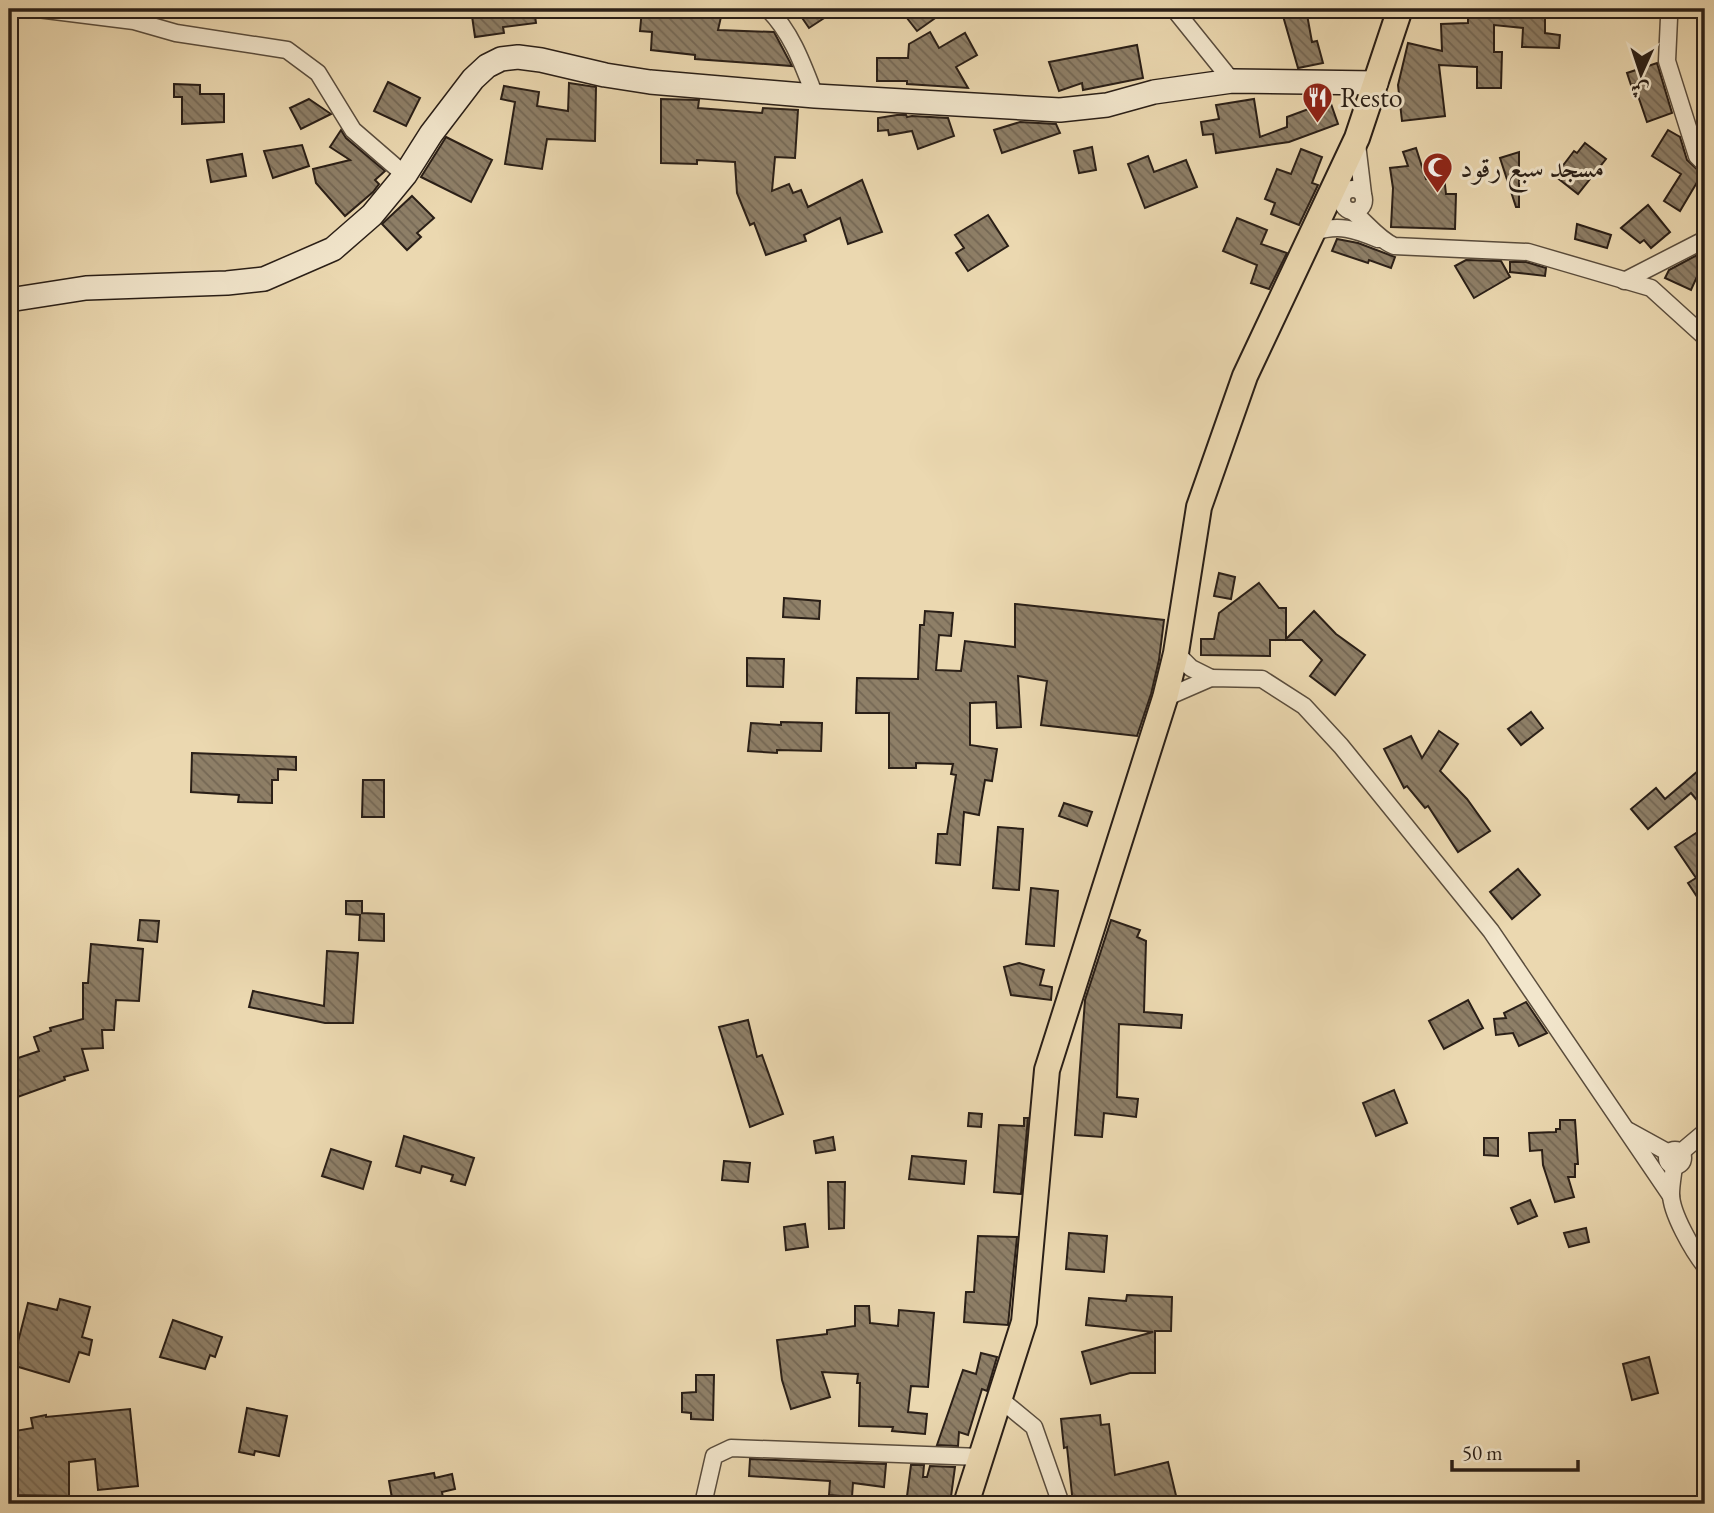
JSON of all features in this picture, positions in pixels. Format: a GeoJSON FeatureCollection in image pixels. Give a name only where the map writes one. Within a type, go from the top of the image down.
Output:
{"type":"FeatureCollection","features":[{"type":"Feature","properties":{"kind":"main road"},"geometry":{"type":"LineString","coordinates":[[966,1504],[1024,1322],[1047,1070],[1166,698],[1176,653],[1199,507],[1245,376],[1357,138],[1400,9]]}},
{"type":"Feature","properties":{"kind":"main road"},"geometry":{"type":"LineString","coordinates":[[9,300],[86,288],[227,283],[264,279],[333,249],[372,215],[405,175],[431,134],[473,79],[487,66],[501,59],[518,57],[541,60],[650,82],[815,96],[1074,110],[1107,105],[1154,92],[1232,81],[1376,83]]}},
{"type":"Feature","properties":{"kind":"street"},"geometry":{"type":"LineString","coordinates":[[38,9],[134,20],[176,33],[287,50],[317,74],[353,130],[405,175]]}},
{"type":"Feature","properties":{"kind":"street"},"geometry":{"type":"LineString","coordinates":[[768,9],[778,19],[799,55],[815,96]]}},
{"type":"Feature","properties":{"kind":"street"},"geometry":{"type":"LineString","coordinates":[[1174,9],[1232,81]]}},
{"type":"Feature","properties":{"kind":"street"},"geometry":{"type":"LineString","coordinates":[[1666,9],[1669,18],[1667,61],[1697,156],[1705,164]]}},
{"type":"Feature","properties":{"kind":"street"},"geometry":{"type":"LineString","coordinates":[[1357,138],[1354,202],[1380,236],[1394,246],[1528,252],[1651,288],[1705,337]]}},
{"type":"Feature","properties":{"kind":"street"},"geometry":{"type":"LineString","coordinates":[[1314,232],[1354,202]]}},
{"type":"Feature","properties":{"kind":"street"},"geometry":{"type":"LineString","coordinates":[[1314,232],[1331,227],[1348,228],[1380,236]]}},
{"type":"Feature","properties":{"kind":"street"},"geometry":{"type":"LineString","coordinates":[[1624,281],[1700,242],[1705,243]]}},
{"type":"Feature","properties":{"kind":"street"},"geometry":{"type":"LineString","coordinates":[[1176,653],[1191,668],[1211,678]]}},
{"type":"Feature","properties":{"kind":"street"},"geometry":{"type":"LineString","coordinates":[[1166,698],[1211,678],[1262,679],[1304,706],[1332,736],[1491,931],[1671,1196],[1682,1228],[1695,1254],[1705,1266]]}},
{"type":"Feature","properties":{"kind":"street"},"geometry":{"type":"LineString","coordinates":[[1627,1130],[1675,1157]]}},
{"type":"Feature","properties":{"kind":"street"},"geometry":{"type":"LineString","coordinates":[[1671,1196],[1675,1157],[1705,1132]]}},
{"type":"Feature","properties":{"kind":"street"},"geometry":{"type":"LineString","coordinates":[[1000,1399],[1034,1427],[1061,1504]]}},
{"type":"Feature","properties":{"kind":"street"},"geometry":{"type":"LineString","coordinates":[[703,1504],[714,1456],[731,1448],[981,1457]]}},
{"type":"Feature","properties":{"kind":"building"},"geometry":{"type":"Polygon","coordinates":[[[471,9],[534,9],[536,23],[503,27],[504,33],[475,37],[471,9]]]}},
{"type":"Feature","properties":{"kind":"building"},"geometry":{"type":"Polygon","coordinates":[[[642,9],[721,17],[718,30],[774,32],[792,66],[695,59],[695,55],[651,50],[652,32],[640,31],[642,9]]]}},
{"type":"Feature","properties":{"kind":"building"},"geometry":{"type":"Polygon","coordinates":[[[796,9],[838,9],[809,28],[796,9]]]}},
{"type":"Feature","properties":{"kind":"building"},"geometry":{"type":"Polygon","coordinates":[[[900,9],[948,9],[917,31],[900,9]]]}},
{"type":"Feature","properties":{"kind":"building"},"geometry":{"type":"Polygon","coordinates":[[[1281,9],[1306,9],[1312,42],[1317,41],[1323,63],[1298,68],[1281,9]]]}},
{"type":"Feature","properties":{"kind":"building"},"geometry":{"type":"Polygon","coordinates":[[[1468,9],[1545,9],[1545,33],[1560,35],[1559,48],[1522,47],[1523,28],[1494,25],[1494,52],[1502,52],[1501,88],[1477,88],[1477,67],[1439,65],[1445,116],[1402,121],[1398,85],[1408,43],[1442,51],[1441,24],[1468,23],[1468,9]]]}},
{"type":"Feature","properties":{"kind":"building"},"geometry":{"type":"Polygon","coordinates":[[[930,32],[939,48],[965,33],[977,55],[956,67],[968,88],[907,84],[907,81],[877,81],[877,58],[908,58],[909,44],[930,32]]]}},
{"type":"Feature","properties":{"kind":"building"},"geometry":{"type":"Polygon","coordinates":[[[1137,45],[1143,78],[1083,90],[1082,83],[1059,91],[1049,62],[1137,45]]]}},
{"type":"Feature","properties":{"kind":"building"},"geometry":{"type":"Polygon","coordinates":[[[1657,63],[1672,113],[1647,122],[1634,84],[1631,85],[1627,73],[1657,63]]]}},
{"type":"Feature","properties":{"kind":"building"},"geometry":{"type":"Polygon","coordinates":[[[388,82],[420,98],[406,126],[374,111],[388,82]]]}},
{"type":"Feature","properties":{"kind":"building"},"geometry":{"type":"Polygon","coordinates":[[[569,83],[596,87],[595,141],[547,139],[542,169],[505,164],[515,102],[501,99],[504,86],[539,92],[537,106],[568,111],[569,83]]]}},
{"type":"Feature","properties":{"kind":"building"},"geometry":{"type":"Polygon","coordinates":[[[174,84],[200,85],[200,94],[224,94],[224,122],[182,124],[182,97],[174,97],[174,84]]]}},
{"type":"Feature","properties":{"kind":"building"},"geometry":{"type":"Polygon","coordinates":[[[309,99],[331,114],[301,129],[290,108],[309,99]]]}},
{"type":"Feature","properties":{"kind":"building"},"geometry":{"type":"Polygon","coordinates":[[[661,99],[699,100],[698,108],[762,113],[763,108],[798,110],[795,158],[775,157],[772,191],[789,184],[793,193],[801,190],[808,207],[862,180],[882,232],[848,244],[840,218],[804,235],[806,241],[766,255],[754,223],[750,225],[737,193],[735,162],[697,160],[697,164],[661,163],[661,99]]]}},
{"type":"Feature","properties":{"kind":"building"},"geometry":{"type":"Polygon","coordinates":[[[1254,99],[1260,137],[1287,127],[1287,117],[1330,101],[1338,124],[1289,142],[1216,153],[1213,134],[1203,135],[1201,122],[1219,119],[1216,105],[1254,99]]]}},
{"type":"Feature","properties":{"kind":"building"},"geometry":{"type":"Polygon","coordinates":[[[897,115],[948,118],[954,136],[918,149],[912,131],[889,135],[888,130],[878,131],[878,118],[897,115]]]}},
{"type":"Feature","properties":{"kind":"building"},"geometry":{"type":"Polygon","coordinates":[[[1020,122],[1056,124],[1060,133],[1002,153],[994,130],[1020,122]]]}},
{"type":"Feature","properties":{"kind":"building"},"geometry":{"type":"Polygon","coordinates":[[[341,130],[346,138],[385,171],[375,180],[379,184],[373,192],[345,216],[316,183],[313,169],[350,160],[330,147],[341,130]]]}},
{"type":"Feature","properties":{"kind":"building"},"geometry":{"type":"Polygon","coordinates":[[[1668,130],[1680,137],[1687,160],[1702,174],[1680,211],[1664,201],[1681,174],[1652,156],[1668,130]]]}},
{"type":"Feature","properties":{"kind":"building"},"geometry":{"type":"Polygon","coordinates":[[[446,137],[492,160],[471,202],[421,177],[446,137]]]}},
{"type":"Feature","properties":{"kind":"building"},"geometry":{"type":"Polygon","coordinates":[[[1585,143],[1606,159],[1578,194],[1555,176],[1574,151],[1577,153],[1585,143]]]}},
{"type":"Feature","properties":{"kind":"building"},"geometry":{"type":"Polygon","coordinates":[[[302,145],[309,166],[273,178],[264,151],[302,145]]]}},
{"type":"Feature","properties":{"kind":"building"},"geometry":{"type":"Polygon","coordinates":[[[1092,147],[1096,170],[1079,173],[1074,151],[1092,147]]]}},
{"type":"Feature","properties":{"kind":"building"},"geometry":{"type":"Polygon","coordinates":[[[1416,148],[1426,179],[1444,176],[1446,194],[1456,194],[1455,229],[1391,227],[1393,188],[1390,168],[1408,166],[1403,152],[1416,148]]]}},
{"type":"Feature","properties":{"kind":"building"},"geometry":{"type":"Polygon","coordinates":[[[1301,149],[1322,157],[1312,183],[1318,185],[1299,225],[1271,214],[1275,203],[1265,199],[1277,169],[1291,174],[1301,149]]]}},
{"type":"Feature","properties":{"kind":"building"},"geometry":{"type":"Polygon","coordinates":[[[1519,152],[1519,207],[1516,207],[1500,158],[1519,152]]]}},
{"type":"Feature","properties":{"kind":"building"},"geometry":{"type":"Polygon","coordinates":[[[242,154],[246,176],[211,182],[207,160],[242,154]]]}},
{"type":"Feature","properties":{"kind":"building"},"geometry":{"type":"Polygon","coordinates":[[[1148,156],[1154,172],[1186,160],[1197,187],[1145,208],[1128,164],[1148,156]]]}},
{"type":"Feature","properties":{"kind":"building"},"geometry":{"type":"Polygon","coordinates":[[[412,196],[434,218],[417,233],[421,237],[407,250],[382,224],[412,196]]]}},
{"type":"Feature","properties":{"kind":"building"},"geometry":{"type":"Polygon","coordinates":[[[1648,205],[1670,232],[1651,248],[1644,240],[1640,243],[1621,228],[1648,205]]]}},
{"type":"Feature","properties":{"kind":"building"},"geometry":{"type":"Polygon","coordinates":[[[988,215],[1008,246],[968,271],[956,253],[964,248],[955,235],[988,215]]]}},
{"type":"Feature","properties":{"kind":"building"},"geometry":{"type":"Polygon","coordinates":[[[1237,218],[1267,230],[1261,244],[1287,253],[1269,289],[1251,283],[1257,265],[1223,251],[1237,218]]]}},
{"type":"Feature","properties":{"kind":"building"},"geometry":{"type":"Polygon","coordinates":[[[1577,224],[1611,235],[1607,248],[1575,239],[1577,224]]]}},
{"type":"Feature","properties":{"kind":"building"},"geometry":{"type":"Polygon","coordinates":[[[1337,239],[1358,243],[1395,257],[1391,268],[1332,251],[1337,239]]]}},
{"type":"Feature","properties":{"kind":"building"},"geometry":{"type":"Polygon","coordinates":[[[1697,255],[1705,259],[1691,290],[1665,278],[1669,270],[1697,255]]]}},
{"type":"Feature","properties":{"kind":"building"},"geometry":{"type":"Polygon","coordinates":[[[1466,260],[1501,261],[1510,277],[1474,298],[1455,266],[1466,260]]]}},
{"type":"Feature","properties":{"kind":"building"},"geometry":{"type":"Polygon","coordinates":[[[1510,262],[1526,262],[1546,268],[1545,276],[1510,272],[1510,262]]]}},
{"type":"Feature","properties":{"kind":"building"},"geometry":{"type":"Polygon","coordinates":[[[1219,573],[1235,577],[1231,599],[1214,596],[1219,573]]]}},
{"type":"Feature","properties":{"kind":"building"},"geometry":{"type":"Polygon","coordinates":[[[1259,583],[1279,608],[1286,608],[1286,639],[1314,611],[1336,634],[1365,655],[1335,695],[1310,676],[1322,660],[1302,640],[1270,640],[1270,656],[1201,655],[1201,639],[1214,639],[1219,613],[1259,583]]]}},
{"type":"Feature","properties":{"kind":"building"},"geometry":{"type":"Polygon","coordinates":[[[784,598],[820,601],[819,619],[783,617],[784,598]]]}},
{"type":"Feature","properties":{"kind":"building"},"geometry":{"type":"Polygon","coordinates":[[[1015,604],[1164,620],[1151,694],[1137,736],[1041,725],[1047,681],[1018,676],[1021,727],[997,728],[996,702],[970,703],[970,745],[997,749],[992,781],[985,780],[979,815],[964,812],[960,865],[936,863],[938,834],[947,834],[956,775],[951,774],[953,764],[916,763],[916,768],[889,768],[889,713],[856,713],[857,678],[918,679],[920,625],[924,625],[925,611],[953,613],[951,636],[939,635],[936,670],[961,671],[965,641],[1015,647],[1015,604]]]}},
{"type":"Feature","properties":{"kind":"building"},"geometry":{"type":"Polygon","coordinates":[[[747,658],[784,659],[783,687],[747,686],[747,658]]]}},
{"type":"Feature","properties":{"kind":"building"},"geometry":{"type":"Polygon","coordinates":[[[1531,712],[1543,728],[1521,745],[1508,729],[1531,712]]]}},
{"type":"Feature","properties":{"kind":"building"},"geometry":{"type":"Polygon","coordinates":[[[781,722],[822,723],[821,751],[748,751],[751,723],[781,725],[781,722]]]}},
{"type":"Feature","properties":{"kind":"building"},"geometry":{"type":"Polygon","coordinates":[[[1439,731],[1458,744],[1440,771],[1467,799],[1490,831],[1458,852],[1428,806],[1425,808],[1407,786],[1404,788],[1384,749],[1411,736],[1422,758],[1439,731]]]}},
{"type":"Feature","properties":{"kind":"building"},"geometry":{"type":"Polygon","coordinates":[[[192,753],[296,757],[296,770],[278,769],[278,780],[272,780],[272,803],[238,802],[239,795],[191,792],[192,753]]]}},
{"type":"Feature","properties":{"kind":"building"},"geometry":{"type":"Polygon","coordinates":[[[1705,765],[1705,810],[1691,793],[1648,829],[1631,809],[1656,788],[1665,799],[1705,765]]]}},
{"type":"Feature","properties":{"kind":"building"},"geometry":{"type":"Polygon","coordinates":[[[363,780],[384,780],[384,817],[362,817],[363,780]]]}},
{"type":"Feature","properties":{"kind":"building"},"geometry":{"type":"Polygon","coordinates":[[[1064,803],[1092,812],[1087,826],[1059,816],[1064,803]]]}},
{"type":"Feature","properties":{"kind":"building"},"geometry":{"type":"Polygon","coordinates":[[[998,827],[1023,829],[1019,890],[993,888],[998,827]]]}},
{"type":"Feature","properties":{"kind":"building"},"geometry":{"type":"Polygon","coordinates":[[[1705,827],[1705,909],[1688,883],[1696,878],[1675,847],[1705,827]]]}},
{"type":"Feature","properties":{"kind":"building"},"geometry":{"type":"Polygon","coordinates":[[[1518,869],[1540,895],[1512,919],[1490,892],[1518,869]]]}},
{"type":"Feature","properties":{"kind":"building"},"geometry":{"type":"Polygon","coordinates":[[[1031,888],[1058,891],[1054,946],[1026,944],[1031,888]]]}},
{"type":"Feature","properties":{"kind":"building"},"geometry":{"type":"Polygon","coordinates":[[[346,901],[362,901],[362,913],[384,914],[384,941],[359,940],[360,915],[346,914],[346,901]]]}},
{"type":"Feature","properties":{"kind":"building"},"geometry":{"type":"Polygon","coordinates":[[[140,920],[159,921],[157,942],[138,940],[140,920]]]}},
{"type":"Feature","properties":{"kind":"building"},"geometry":{"type":"Polygon","coordinates":[[[1111,920],[1140,930],[1137,937],[1146,941],[1144,1012],[1182,1015],[1181,1028],[1119,1024],[1117,1097],[1138,1099],[1136,1117],[1104,1113],[1102,1137],[1075,1135],[1085,1000],[1111,920]]]}},
{"type":"Feature","properties":{"kind":"building"},"geometry":{"type":"Polygon","coordinates":[[[91,944],[143,949],[139,1001],[116,1000],[114,1030],[102,1030],[103,1048],[82,1049],[88,1070],[9,1100],[9,1061],[39,1051],[34,1037],[51,1031],[50,1028],[83,1019],[83,983],[88,983],[91,944]]]}},
{"type":"Feature","properties":{"kind":"building"},"geometry":{"type":"Polygon","coordinates":[[[327,951],[358,953],[353,1023],[325,1023],[249,1007],[253,991],[324,1006],[327,951]]]}},
{"type":"Feature","properties":{"kind":"building"},"geometry":{"type":"Polygon","coordinates":[[[1019,963],[1044,970],[1040,985],[1052,987],[1051,1000],[1011,995],[1004,967],[1019,963]]]}},
{"type":"Feature","properties":{"kind":"building"},"geometry":{"type":"Polygon","coordinates":[[[1468,1000],[1483,1028],[1444,1049],[1429,1021],[1468,1000]]]}},
{"type":"Feature","properties":{"kind":"building"},"geometry":{"type":"Polygon","coordinates":[[[1526,1002],[1547,1033],[1519,1046],[1513,1033],[1496,1035],[1494,1019],[1506,1018],[1504,1013],[1526,1002]]]}},
{"type":"Feature","properties":{"kind":"building"},"geometry":{"type":"Polygon","coordinates":[[[748,1020],[757,1057],[762,1055],[783,1114],[750,1127],[719,1027],[748,1020]]]}},
{"type":"Feature","properties":{"kind":"building"},"geometry":{"type":"Polygon","coordinates":[[[1394,1090],[1407,1123],[1376,1136],[1363,1103],[1394,1090]]]}},
{"type":"Feature","properties":{"kind":"building"},"geometry":{"type":"Polygon","coordinates":[[[969,1113],[982,1114],[981,1127],[968,1126],[969,1113]]]}},
{"type":"Feature","properties":{"kind":"building"},"geometry":{"type":"Polygon","coordinates":[[[1024,1118],[1028,1118],[1021,1194],[994,1192],[999,1125],[1024,1126],[1024,1118]]]}},
{"type":"Feature","properties":{"kind":"building"},"geometry":{"type":"Polygon","coordinates":[[[1560,1120],[1575,1120],[1578,1164],[1575,1164],[1575,1177],[1568,1177],[1574,1197],[1555,1202],[1543,1165],[1542,1150],[1530,1151],[1529,1133],[1556,1132],[1556,1129],[1560,1129],[1560,1120]]]}},
{"type":"Feature","properties":{"kind":"building"},"geometry":{"type":"Polygon","coordinates":[[[404,1136],[474,1158],[465,1185],[451,1181],[453,1175],[422,1166],[420,1173],[396,1166],[404,1136]]]}},
{"type":"Feature","properties":{"kind":"building"},"geometry":{"type":"Polygon","coordinates":[[[833,1137],[835,1150],[816,1153],[814,1141],[833,1137]]]}},
{"type":"Feature","properties":{"kind":"building"},"geometry":{"type":"Polygon","coordinates":[[[1484,1138],[1498,1138],[1498,1156],[1484,1155],[1484,1138]]]}},
{"type":"Feature","properties":{"kind":"building"},"geometry":{"type":"Polygon","coordinates":[[[331,1149],[371,1162],[363,1189],[322,1176],[331,1149]]]}},
{"type":"Feature","properties":{"kind":"building"},"geometry":{"type":"Polygon","coordinates":[[[912,1156],[966,1161],[964,1184],[909,1179],[912,1156]]]}},
{"type":"Feature","properties":{"kind":"building"},"geometry":{"type":"Polygon","coordinates":[[[724,1161],[750,1163],[748,1182],[722,1180],[724,1161]]]}},
{"type":"Feature","properties":{"kind":"building"},"geometry":{"type":"Polygon","coordinates":[[[828,1182],[845,1182],[844,1228],[829,1229],[828,1182]]]}},
{"type":"Feature","properties":{"kind":"building"},"geometry":{"type":"Polygon","coordinates":[[[1530,1200],[1537,1216],[1518,1224],[1511,1208],[1530,1200]]]}},
{"type":"Feature","properties":{"kind":"building"},"geometry":{"type":"Polygon","coordinates":[[[805,1224],[808,1247],[786,1250],[784,1227],[805,1224]]]}},
{"type":"Feature","properties":{"kind":"building"},"geometry":{"type":"Polygon","coordinates":[[[1586,1228],[1589,1242],[1569,1247],[1564,1233],[1586,1228]]]}},
{"type":"Feature","properties":{"kind":"building"},"geometry":{"type":"Polygon","coordinates":[[[1069,1233],[1107,1236],[1104,1272],[1066,1269],[1069,1233]]]}},
{"type":"Feature","properties":{"kind":"building"},"geometry":{"type":"Polygon","coordinates":[[[978,1236],[1017,1237],[1008,1325],[964,1322],[966,1292],[974,1292],[978,1236]]]}},
{"type":"Feature","properties":{"kind":"building"},"geometry":{"type":"Polygon","coordinates":[[[1127,1295],[1172,1297],[1171,1331],[1155,1331],[1155,1373],[1130,1373],[1091,1384],[1082,1352],[1153,1332],[1086,1325],[1089,1298],[1126,1301],[1127,1295]]]}},
{"type":"Feature","properties":{"kind":"building"},"geometry":{"type":"Polygon","coordinates":[[[60,1299],[90,1307],[82,1337],[92,1340],[89,1355],[79,1352],[69,1382],[12,1365],[28,1303],[57,1310],[60,1299]]]}},
{"type":"Feature","properties":{"kind":"building"},"geometry":{"type":"Polygon","coordinates":[[[855,1306],[869,1306],[870,1323],[898,1326],[899,1310],[934,1313],[928,1387],[911,1386],[908,1412],[927,1414],[925,1434],[892,1431],[893,1427],[859,1426],[858,1374],[822,1372],[830,1397],[791,1409],[782,1380],[777,1340],[827,1334],[827,1330],[855,1326],[855,1306]]]}},
{"type":"Feature","properties":{"kind":"building"},"geometry":{"type":"Polygon","coordinates":[[[173,1320],[222,1337],[215,1357],[210,1355],[205,1369],[160,1357],[173,1320]]]}},
{"type":"Feature","properties":{"kind":"building"},"geometry":{"type":"Polygon","coordinates":[[[981,1353],[997,1357],[987,1391],[982,1389],[968,1435],[959,1432],[958,1446],[937,1445],[963,1370],[976,1374],[981,1353]]]}},
{"type":"Feature","properties":{"kind":"building"},"geometry":{"type":"Polygon","coordinates":[[[1649,1357],[1658,1393],[1632,1400],[1623,1364],[1649,1357]]]}},
{"type":"Feature","properties":{"kind":"building"},"geometry":{"type":"Polygon","coordinates":[[[696,1375],[714,1375],[713,1420],[691,1419],[691,1413],[682,1412],[682,1393],[696,1392],[696,1375]]]}},
{"type":"Feature","properties":{"kind":"building"},"geometry":{"type":"Polygon","coordinates":[[[247,1408],[287,1416],[279,1456],[255,1451],[254,1455],[239,1452],[247,1408]]]}},
{"type":"Feature","properties":{"kind":"building"},"geometry":{"type":"Polygon","coordinates":[[[130,1409],[138,1486],[98,1490],[95,1459],[69,1462],[69,1496],[9,1495],[9,1432],[33,1428],[31,1418],[46,1415],[130,1409]]]}},
{"type":"Feature","properties":{"kind":"building"},"geometry":{"type":"Polygon","coordinates":[[[1100,1415],[1101,1425],[1109,1424],[1115,1475],[1168,1462],[1178,1504],[1164,1504],[1163,1499],[1140,1504],[1073,1504],[1061,1419],[1100,1415]]]}},
{"type":"Feature","properties":{"kind":"building"},"geometry":{"type":"Polygon","coordinates":[[[750,1459],[886,1464],[884,1487],[853,1483],[852,1497],[829,1495],[830,1481],[749,1476],[750,1459]]]}},
{"type":"Feature","properties":{"kind":"building"},"geometry":{"type":"Polygon","coordinates":[[[911,1465],[924,1465],[923,1477],[927,1477],[930,1466],[955,1467],[950,1504],[906,1504],[911,1465]]]}},
{"type":"Feature","properties":{"kind":"building"},"geometry":{"type":"Polygon","coordinates":[[[434,1473],[435,1478],[452,1474],[455,1489],[442,1492],[444,1504],[418,1504],[417,1500],[393,1504],[389,1481],[434,1473]]]}},
{"type":"Feature","properties":{"kind":"place","name":"Resto"},"geometry":{"type":"Point","coordinates":[1317,124]}},
{"type":"Feature","properties":{"kind":"place","name":"مسجد سبع رقود"},"geometry":{"type":"Point","coordinates":[1437,194]}}]}
